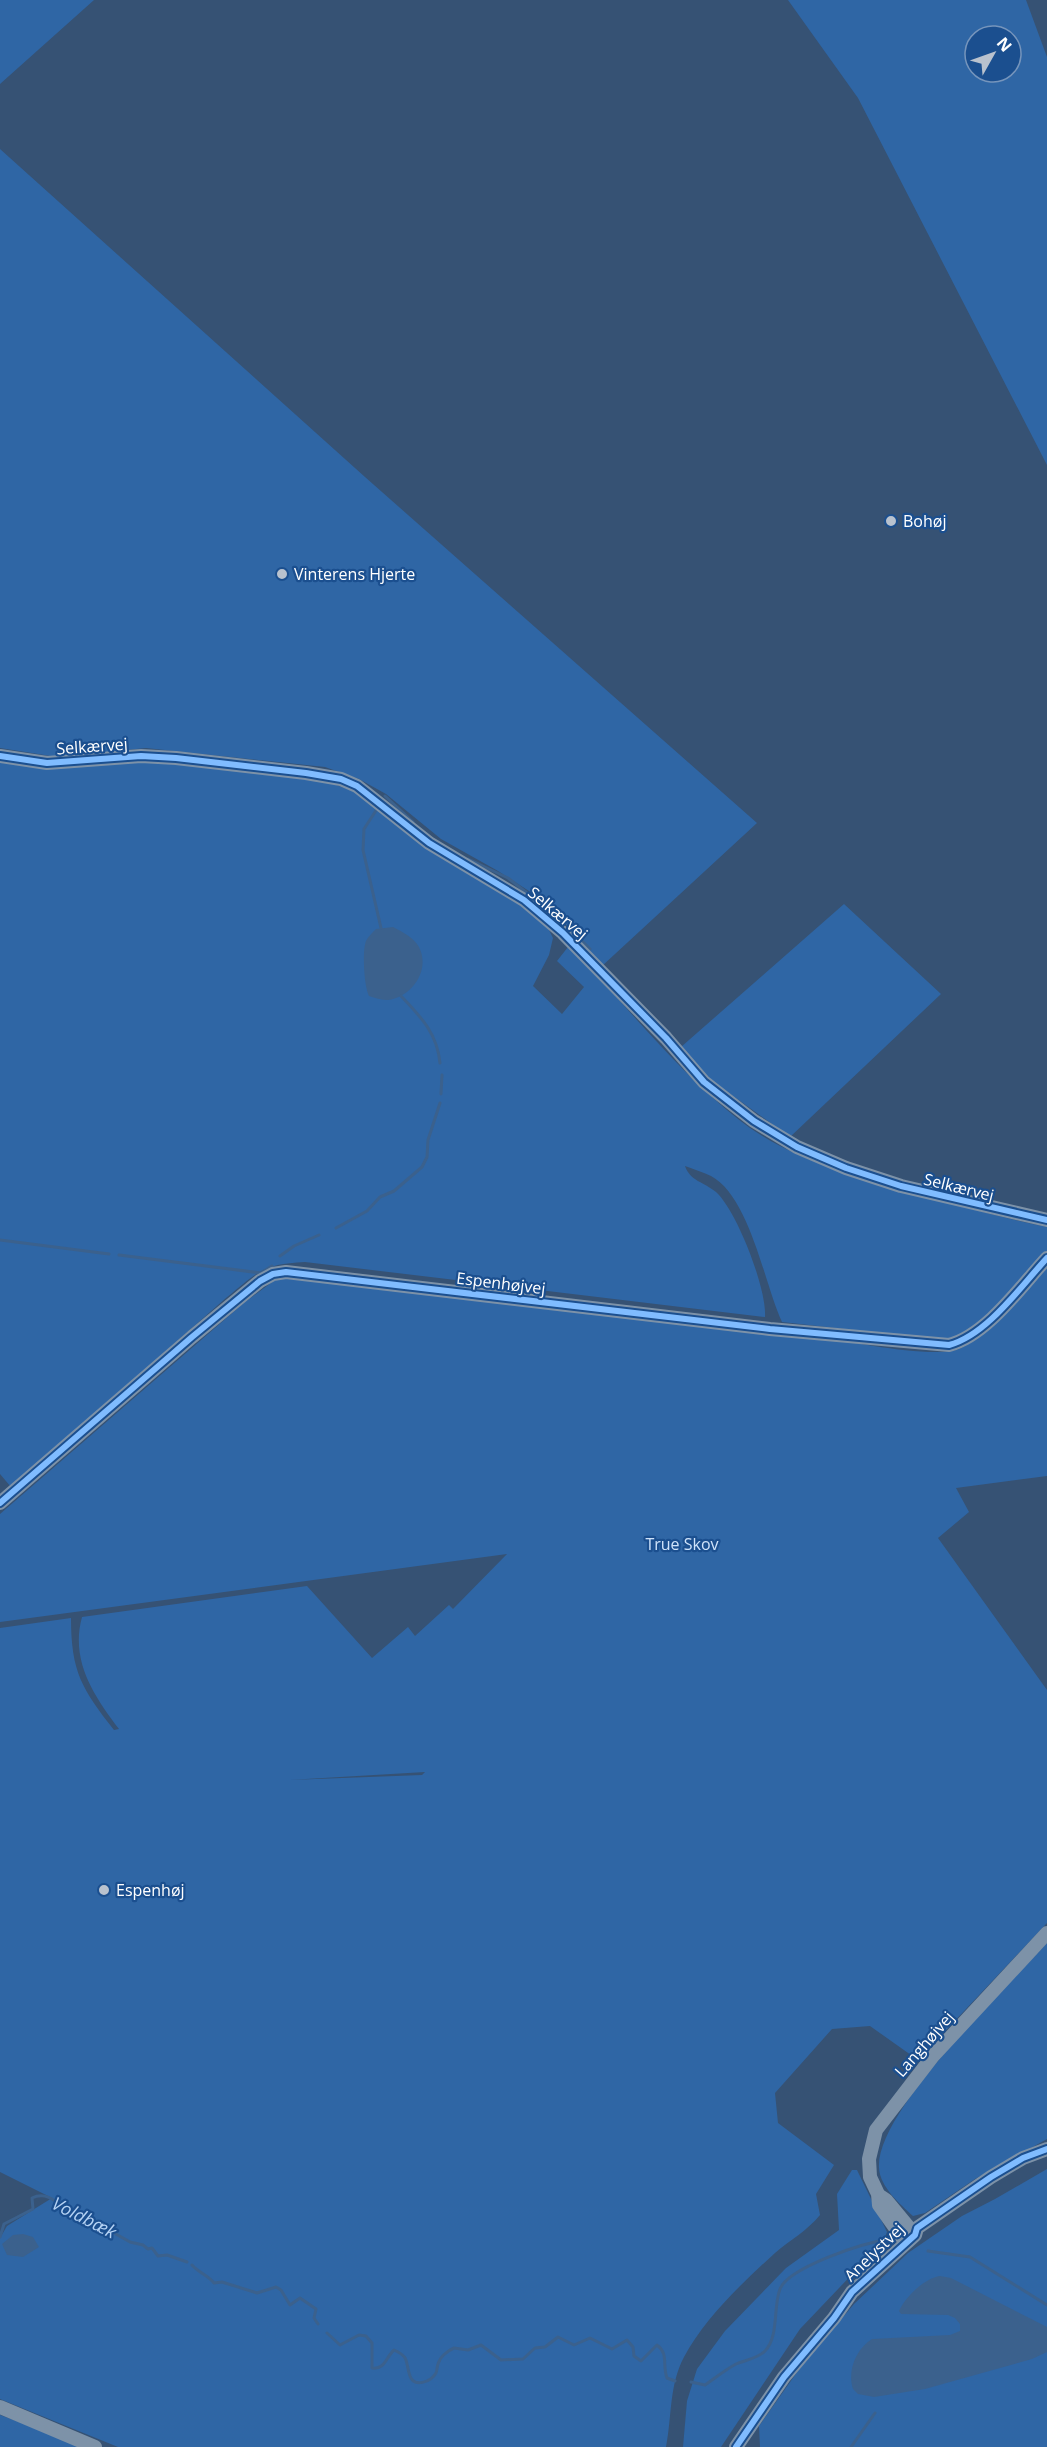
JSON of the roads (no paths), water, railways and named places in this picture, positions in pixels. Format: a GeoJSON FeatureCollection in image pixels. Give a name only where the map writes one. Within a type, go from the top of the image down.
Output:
{"type":"FeatureCollection","features":[{"type":"Feature","properties":{"kind":"street","name":"Selkærvej"},"geometry":{"type":"LineString","coordinates":[[0,756],[47,763],[141,756],[177,758],[306,773],[341,779],[357,786],[429,843],[524,900],[563,933],[666,1038],[704,1082],[754,1121],[797,1147],[846,1168],[901,1186],[1047,1220]]}},
{"type":"Feature","properties":{"kind":"street","name":"Espenhøjvej"},"geometry":{"type":"LineString","coordinates":[[0,1503],[192,1337],[261,1281],[273,1274],[286,1272],[770,1329],[949,1345],[968,1338],[988,1321],[1047,1258]]}},
{"type":"Feature","properties":{"kind":"street","name":"Langhøjvej"},"geometry":{"type":"LineString","coordinates":[[910,2239],[886,2200],[878,2194],[870,2177],[869,2159],[876,2130],[933,2056],[1047,1933]]}},
{"type":"Feature","properties":{"kind":"street","name":"Anelystvej"},"geometry":{"type":"LineString","coordinates":[[736,2447],[784,2377],[852,2292],[910,2239],[917,2228],[947,2206],[1023,2158],[1044,2150]]}},
{"type":"Feature","properties":{"kind":"street","name":"Anelystvej"},"geometry":{"type":"LineString","coordinates":[[726,2447],[778,2371],[806,2336],[844,2293],[852,2292]]}},
{"type":"Feature","properties":{"kind":"street"},"geometry":{"type":"LineString","coordinates":[[0,2408],[95,2447]]}},
{"type":"Feature","properties":{"kind":"waterway"},"geometry":{"type":"LineString","coordinates":[[385,796],[413,822]]}},
{"type":"Feature","properties":{"kind":"waterway"},"geometry":{"type":"LineString","coordinates":[[377,809],[364,829],[363,850],[381,928]]}},
{"type":"Feature","properties":{"kind":"waterway"},"geometry":{"type":"LineString","coordinates":[[468,859],[508,878],[559,918]]}},
{"type":"Feature","properties":{"kind":"waterway"},"geometry":{"type":"LineString","coordinates":[[570,929],[590,949]]}},
{"type":"Feature","properties":{"kind":"waterway"},"geometry":{"type":"LineString","coordinates":[[401,996],[432,1034],[440,1063]]}},
{"type":"Feature","properties":{"kind":"waterway"},"geometry":{"type":"LineString","coordinates":[[441,1094],[442,1075]]}},
{"type":"Feature","properties":{"kind":"waterway"},"geometry":{"type":"LineString","coordinates":[[336,1228],[367,1211],[380,1197],[394,1191],[422,1167],[427,1157],[428,1140],[440,1103]]}},
{"type":"Feature","properties":{"kind":"waterway"},"geometry":{"type":"LineString","coordinates":[[280,1256],[294,1246],[319,1235]]}},
{"type":"Feature","properties":{"kind":"waterway"},"geometry":{"type":"LineString","coordinates":[[0,1240],[109,1254]]}},
{"type":"Feature","properties":{"kind":"waterway"},"geometry":{"type":"LineString","coordinates":[[119,1255],[261,1273],[272,1266]]}},
{"type":"Feature","properties":{"kind":"waterway","name":"Voldbæk"},"geometry":{"type":"LineString","coordinates":[[0,2237],[4,2224],[33,2209],[32,2198],[43,2196],[71,2213],[77,2212],[92,2225],[100,2225],[130,2242],[143,2245],[148,2249],[152,2248],[158,2256],[167,2255],[187,2262]]}},
{"type":"Feature","properties":{"kind":"waterway","name":"Voldbæk"},"geometry":{"type":"LineString","coordinates":[[691,2382],[705,2385],[736,2364],[755,2358],[765,2351],[774,2330],[780,2289],[786,2281],[828,2257],[886,2240]]}},
{"type":"Feature","properties":{"kind":"waterway","name":"Voldbæk"},"geometry":{"type":"LineString","coordinates":[[928,2251],[970,2257],[1047,2305]]}},
{"type":"Feature","properties":{"kind":"waterway","name":"Voldbæk"},"geometry":{"type":"LineString","coordinates":[[192,2265],[214,2283],[222,2282],[257,2293],[276,2287],[281,2290],[290,2305],[300,2298],[316,2309],[314,2318],[318,2324]]}},
{"type":"Feature","properties":{"kind":"waterway","name":"Voldbæk"},"geometry":{"type":"LineString","coordinates":[[327,2333],[340,2345],[359,2335],[366,2336],[372,2343],[372,2368],[383,2365],[394,2350],[403,2355],[412,2380],[419,2383],[434,2376],[440,2359],[454,2348],[468,2350],[481,2345],[501,2360],[523,2359],[535,2348],[545,2347],[558,2337],[574,2345],[590,2338],[612,2349],[627,2340],[633,2347],[634,2356],[641,2361],[657,2345],[663,2352],[667,2378],[675,2381]]}},
{"type":"Feature","properties":{"kind":"waterway"},"geometry":{"type":"LineString","coordinates":[[851,2447],[875,2413]]}},
{"type":"Feature","properties":{"kind":"place","name":"Bohøj"},"geometry":{"type":"Point","coordinates":[891,521]}},
{"type":"Feature","properties":{"kind":"place","name":"Vinterens Hjerte"},"geometry":{"type":"Point","coordinates":[282,574]}},
{"type":"Feature","properties":{"kind":"place","name":"Espenhøj"},"geometry":{"type":"Point","coordinates":[104,1890]}},
{"type":"Feature","properties":{"kind":"park label","name":"True Skov"},"geometry":{"type":"Point","coordinates":[682,1544]}}]}
